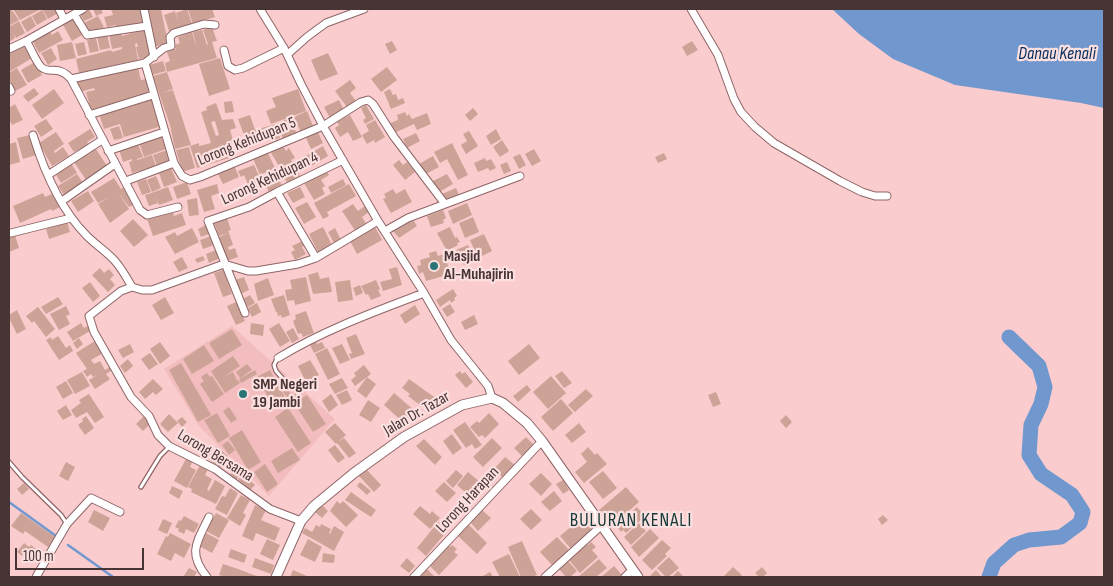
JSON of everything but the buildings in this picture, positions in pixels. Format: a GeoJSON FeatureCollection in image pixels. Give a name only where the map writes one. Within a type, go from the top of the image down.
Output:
{"type":"FeatureCollection","features":[{"type":"Feature","properties":{"kind":"street"},"geometry":{"type":"LineString","coordinates":[[59,9],[64,19]]}},
{"type":"Feature","properties":{"kind":"street"},"geometry":{"type":"LineString","coordinates":[[9,49],[83,9]]}},
{"type":"Feature","properties":{"kind":"street"},"geometry":{"type":"LineString","coordinates":[[144,9],[154,57]]}},
{"type":"Feature","properties":{"kind":"street"},"geometry":{"type":"LineString","coordinates":[[260,9],[286,51],[300,84],[323,126],[378,221],[424,293],[451,340],[488,386],[492,398],[516,412],[542,441],[635,574],[625,577]]}},
{"type":"Feature","properties":{"kind":"street"},"geometry":{"type":"LineString","coordinates":[[224,50],[228,66],[235,70],[243,68],[286,51],[326,23],[364,9]]}},
{"type":"Feature","properties":{"kind":"street"},"geometry":{"type":"LineString","coordinates":[[691,9],[718,55],[734,99],[741,112],[755,127],[774,143],[840,181],[862,192],[875,196],[887,196]]}},
{"type":"Feature","properties":{"kind":"street"},"geometry":{"type":"LineString","coordinates":[[74,14],[87,35],[147,26]]}},
{"type":"Feature","properties":{"kind":"street"},"geometry":{"type":"LineString","coordinates":[[71,79],[145,63],[164,48],[171,46],[170,37],[174,33],[204,24],[215,25]]}},
{"type":"Feature","properties":{"kind":"street"},"geometry":{"type":"LineString","coordinates":[[26,41],[42,67],[48,70],[65,72],[71,79],[140,210],[145,214],[149,214],[178,207]]}},
{"type":"Feature","properties":{"kind":"street","name":"Lorong Kehidupan 5"},"geometry":{"type":"LineString","coordinates":[[145,63],[174,163],[182,176],[190,180],[323,126]]}},
{"type":"Feature","properties":{"kind":"street"},"geometry":{"type":"LineString","coordinates":[[89,115],[153,95]]}},
{"type":"Feature","properties":{"kind":"street"},"geometry":{"type":"LineString","coordinates":[[323,126],[361,102],[370,101],[394,138],[445,204]]}},
{"type":"Feature","properties":{"kind":"street"},"geometry":{"type":"LineString","coordinates":[[108,151],[164,132]]}},
{"type":"Feature","properties":{"kind":"street"},"geometry":{"type":"LineString","coordinates":[[33,135],[48,175],[71,218],[86,236],[115,260],[132,287],[142,290],[152,290],[224,264],[248,271],[256,271],[298,264],[316,258],[378,221]]}},
{"type":"Feature","properties":{"kind":"street"},"geometry":{"type":"LineString","coordinates":[[48,175],[102,140]]}},
{"type":"Feature","properties":{"kind":"street","name":"Lorong Kehidupan 4"},"geometry":{"type":"LineString","coordinates":[[224,264],[208,222],[249,207],[343,160]]}},
{"type":"Feature","properties":{"kind":"street"},"geometry":{"type":"LineString","coordinates":[[126,181],[174,163]]}},
{"type":"Feature","properties":{"kind":"street"},"geometry":{"type":"LineString","coordinates":[[62,201],[115,164]]}},
{"type":"Feature","properties":{"kind":"street"},"geometry":{"type":"LineString","coordinates":[[385,231],[408,218],[520,176]]}},
{"type":"Feature","properties":{"kind":"street"},"geometry":{"type":"LineString","coordinates":[[277,192],[316,258]]}},
{"type":"Feature","properties":{"kind":"street"},"geometry":{"type":"LineString","coordinates":[[11,233],[71,218]]}},
{"type":"Feature","properties":{"kind":"street"},"geometry":{"type":"LineString","coordinates":[[224,264],[245,313]]}},
{"type":"Feature","properties":{"kind":"street","name":"Lorong Bersama"},"geometry":{"type":"LineString","coordinates":[[132,287],[122,291],[89,316],[94,332],[131,397],[150,416],[158,435],[169,446],[215,469],[270,509],[301,521]]}},
{"type":"Feature","properties":{"kind":"street"},"geometry":{"type":"LineString","coordinates":[[278,358],[303,342],[356,318],[424,293]]}},
{"type":"Feature","properties":{"kind":"street","name":"Jalan Dr. Tazar"},"geometry":{"type":"LineString","coordinates":[[276,577],[301,521],[314,506],[354,473],[404,437],[462,405],[492,398]]}},
{"type":"Feature","properties":{"kind":"street","name":"Lorong Harapan"},"geometry":{"type":"LineString","coordinates":[[414,577],[542,441]]}},
{"type":"Feature","properties":{"kind":"street"},"geometry":{"type":"LineString","coordinates":[[36,577],[67,524],[91,498],[120,512]]}},
{"type":"Feature","properties":{"kind":"street"},"geometry":{"type":"LineString","coordinates":[[207,577],[199,568],[196,560],[196,544],[209,518]]}},
{"type":"Feature","properties":{"kind":"street"},"geometry":{"type":"LineString","coordinates":[[545,577],[601,526]]}},
{"type":"Feature","properties":{"kind":"lane"},"geometry":{"type":"LineString","coordinates":[[278,358],[274,365],[276,371],[290,387]]}},
{"type":"Feature","properties":{"kind":"lane"},"geometry":{"type":"LineString","coordinates":[[141,486],[160,456],[169,446]]}},
{"type":"Feature","properties":{"kind":"lane"},"geometry":{"type":"LineString","coordinates":[[9,462],[22,478],[65,519],[67,524]]}},
{"type":"Feature","properties":{"kind":"shaded area","name":"SMP Negeri 19 Jambi"},"geometry":{"type":"Polygon","coordinates":[[[232,326],[335,419],[269,496],[198,425],[164,369],[232,326]]]}},
{"type":"Feature","properties":{"kind":"water","name":"Danau Kenali"},"geometry":{"type":"Polygon","coordinates":[[[832,9],[1104,9],[1104,108],[955,85],[893,59],[859,34],[832,9]]]}},
{"type":"Feature","properties":{"kind":"waterway"},"geometry":{"type":"LineString","coordinates":[[989,577],[994,563],[1014,545],[1029,540],[1061,537],[1080,523],[1083,512],[1072,495],[1041,474],[1029,455],[1031,425],[1041,404],[1045,387],[1039,366],[1009,337]]}},
{"type":"Feature","properties":{"kind":"waterway"},"geometry":{"type":"LineString","coordinates":[[9,502],[56,536]]}},
{"type":"Feature","properties":{"kind":"waterway"},"geometry":{"type":"LineString","coordinates":[[68,545],[113,577]]}},
{"type":"Feature","properties":{"kind":"place","name":"Masjid Al-Muhajirin"},"geometry":{"type":"Point","coordinates":[434,266]}},
{"type":"Feature","properties":{"kind":"place","name":"SMP Negeri 19 Jambi"},"geometry":{"type":"Point","coordinates":[243,394]}},
{"type":"Feature","properties":{"kind":"district","name":"BULURAN KENALI"},"geometry":{"type":"Point","coordinates":[631,521]}}]}
